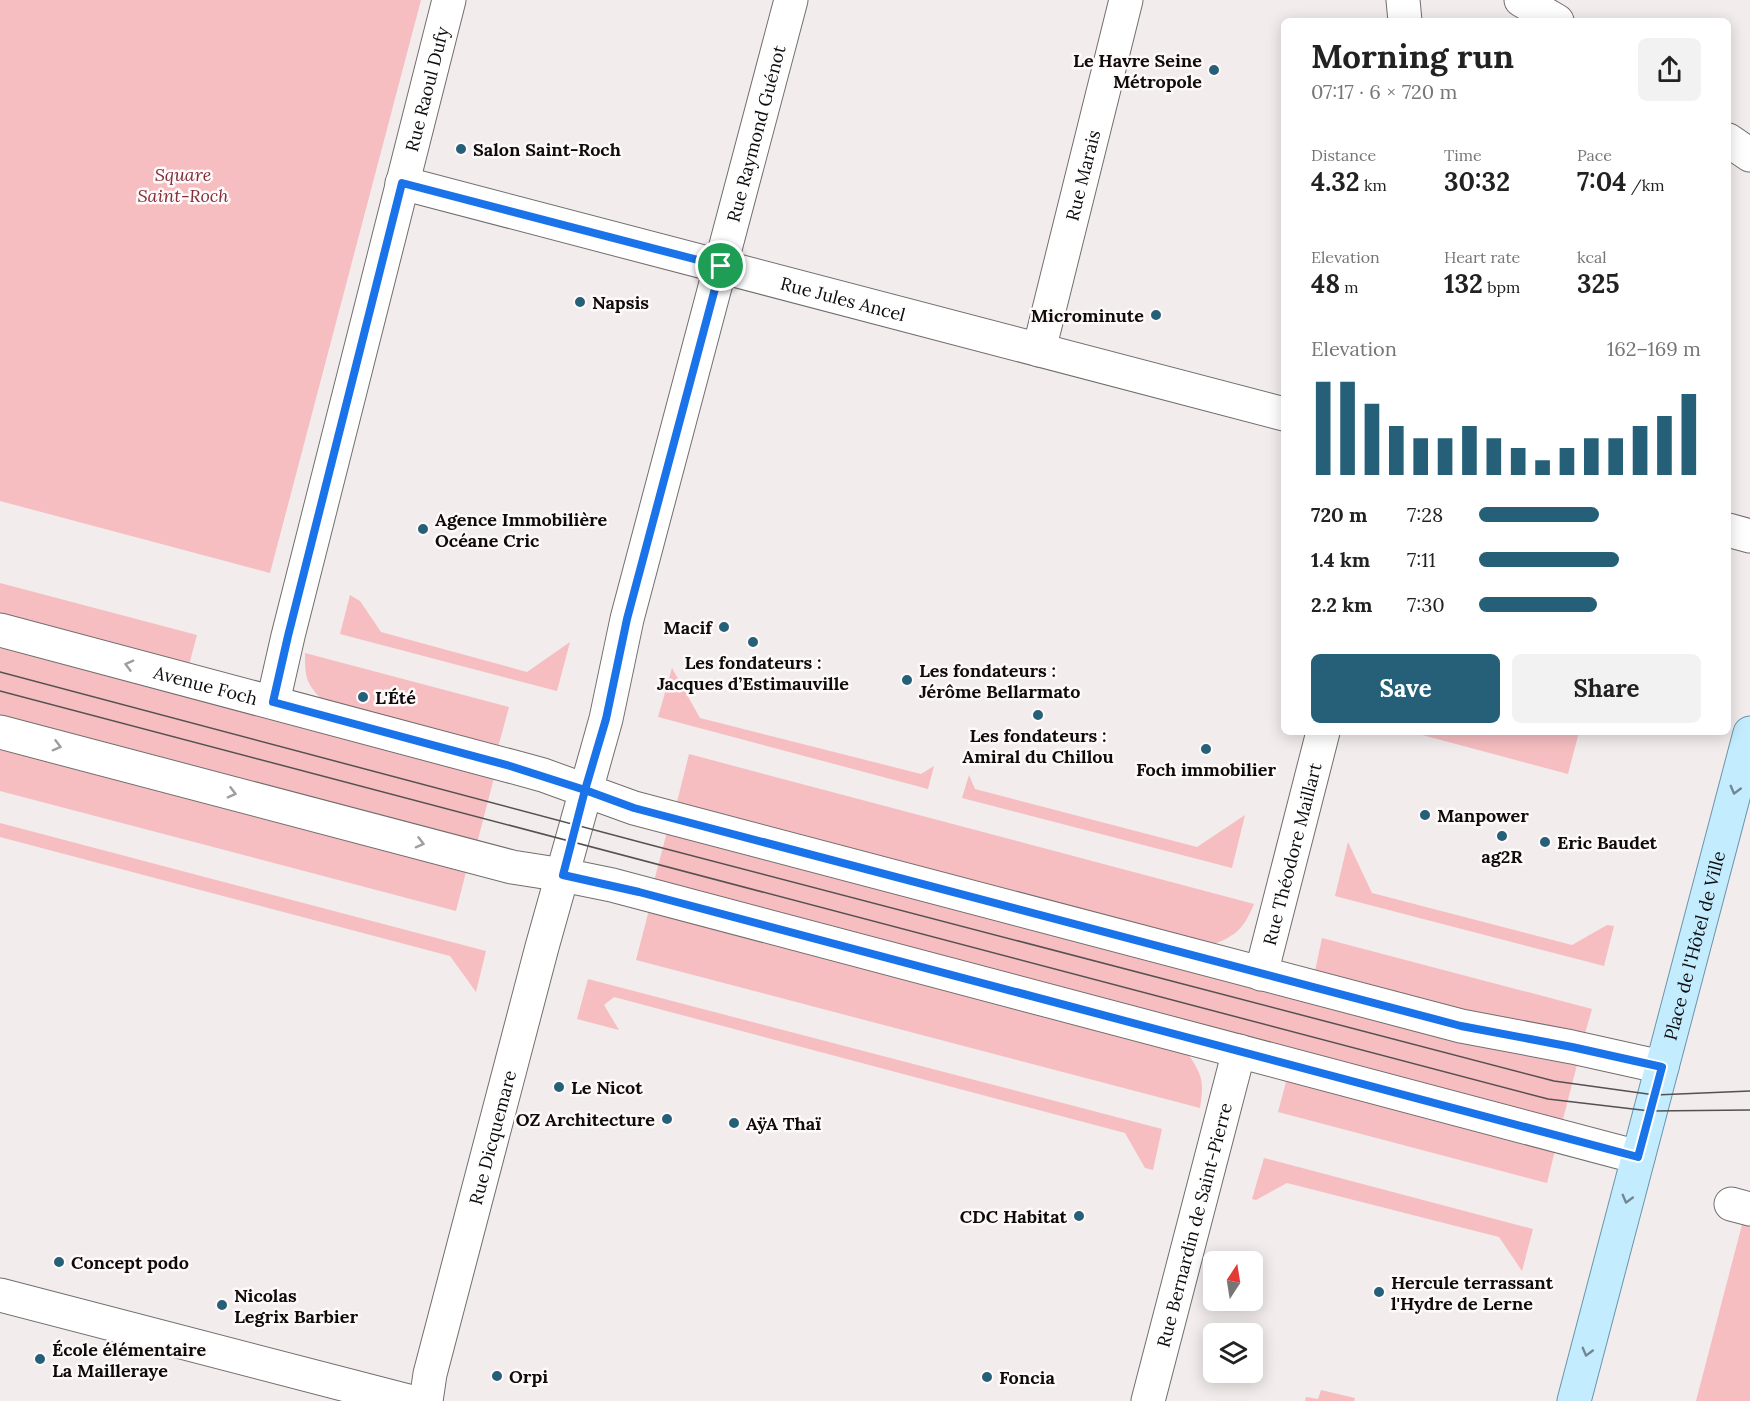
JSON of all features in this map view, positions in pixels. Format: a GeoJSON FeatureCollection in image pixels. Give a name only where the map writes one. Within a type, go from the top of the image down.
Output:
{"type":"FeatureCollection","features":[{"type":"Feature","properties":{"kind":"main road","name":"Place de l'Hôtel de Ville"},"geometry":{"type":"LineString","coordinates":[[1574,1401],[1750,733]]}},
{"type":"Feature","properties":{"kind":"street","name":"Rue Raoul Dufy"},"geometry":{"type":"LineString","coordinates":[[273,702],[449,0]]}},
{"type":"Feature","properties":{"kind":"street","name":"Rue Raymond Guénot"},"geometry":{"type":"LineString","coordinates":[[585,790],[606,719],[627,619],[791,0]]}},
{"type":"Feature","properties":{"kind":"street","name":"Rue Marais"},"geometry":{"type":"LineString","coordinates":[[1039,350],[1126,0]]}},
{"type":"Feature","properties":{"kind":"street"},"geometry":{"type":"LineString","coordinates":[[1403,0],[1405,18]]}},
{"type":"Feature","properties":{"kind":"street"},"geometry":{"type":"LineString","coordinates":[[1521,0],[1552,13]]}},
{"type":"Feature","properties":{"kind":"street"},"geometry":{"type":"LineString","coordinates":[[1731,142],[1750,155]]}},
{"type":"Feature","properties":{"kind":"street","name":"Rue Jules Ancel"},"geometry":{"type":"LineString","coordinates":[[402,183],[1281,413]]}},
{"type":"Feature","properties":{"kind":"street"},"geometry":{"type":"LineString","coordinates":[[1731,531],[1750,536]]}},
{"type":"Feature","properties":{"kind":"street","name":"Avenue Foch"},"geometry":{"type":"LineString","coordinates":[[0,630],[510,766],[634,808],[1261,974],[1461,1026],[1662,1067]]}},
{"type":"Feature","properties":{"kind":"street"},"geometry":{"type":"LineString","coordinates":[[0,732],[512,867],[621,888],[1638,1157]]}},
{"type":"Feature","properties":{"kind":"street","name":"Rue Théodore Maillart"},"geometry":{"type":"LineString","coordinates":[[1261,974],[1322,735]]}},
{"type":"Feature","properties":{"kind":"street"},"geometry":{"type":"LineString","coordinates":[[563,875],[585,790]]}},
{"type":"Feature","properties":{"kind":"street","name":"Rue Dicquemare"},"geometry":{"type":"LineString","coordinates":[[426,1401],[433,1362],[563,875]]}},
{"type":"Feature","properties":{"kind":"street","name":"Rue Bernardin de Saint-Pierre"},"geometry":{"type":"LineString","coordinates":[[1148,1401],[1239,1051]]}},
{"type":"Feature","properties":{"kind":"street"},"geometry":{"type":"LineString","coordinates":[[0,1295],[408,1401]]}},
{"type":"Feature","properties":{"kind":"green space","name":"Square Saint-Roch"},"geometry":{"type":"Polygon","coordinates":[[[0,0],[421,0],[270,573],[0,501],[0,0]]]}},
{"type":"Feature","properties":{"kind":"green space"},"geometry":{"type":"Polygon","coordinates":[[[0,583],[197,635],[188,669],[0,620],[0,583]]]}},
{"type":"Feature","properties":{"kind":"green space"},"geometry":{"type":"Polygon","coordinates":[[[350,595],[360,601],[381,632],[527,672],[570,642],[557,691],[340,634],[350,595]]]}},
{"type":"Feature","properties":{"kind":"green space"},"geometry":{"type":"Polygon","coordinates":[[[0,643],[495,774],[476,847],[0,720],[0,643]]]}},
{"type":"Feature","properties":{"kind":"green space"},"geometry":{"type":"Polygon","coordinates":[[[305,653],[509,707],[497,751],[324,702],[313,690],[308,680],[305,653]]]}},
{"type":"Feature","properties":{"kind":"green space"},"geometry":{"type":"Polygon","coordinates":[[[672,668],[700,718],[921,774],[934,766],[928,789],[658,717],[672,668]]]}},
{"type":"Feature","properties":{"kind":"green space"},"geometry":{"type":"Polygon","coordinates":[[[1422,735],[1578,735],[1568,774],[1422,735]]]}},
{"type":"Feature","properties":{"kind":"green space"},"geometry":{"type":"Polygon","coordinates":[[[0,745],[467,868],[456,911],[0,791],[0,745]]]}},
{"type":"Feature","properties":{"kind":"green space"},"geometry":{"type":"Polygon","coordinates":[[[689,754],[1254,904],[1247,919],[1235,933],[1214,944],[676,806],[689,754]]]}},
{"type":"Feature","properties":{"kind":"green space"},"geometry":{"type":"Polygon","coordinates":[[[969,775],[975,789],[1197,847],[1245,815],[1232,868],[962,798],[969,775]]]}},
{"type":"Feature","properties":{"kind":"green space"},"geometry":{"type":"Polygon","coordinates":[[[0,823],[486,951],[476,992],[450,956],[0,837],[0,823]]]}},
{"type":"Feature","properties":{"kind":"green space"},"geometry":{"type":"Polygon","coordinates":[[[668,828],[1578,1061],[1562,1123],[653,885],[668,828]]]}},
{"type":"Feature","properties":{"kind":"green space"},"geometry":{"type":"Polygon","coordinates":[[[1348,842],[1372,893],[1572,945],[1607,925],[1614,926],[1604,966],[1335,896],[1348,842]]]}},
{"type":"Feature","properties":{"kind":"green space"},"geometry":{"type":"Polygon","coordinates":[[[650,906],[1188,1054],[1201,1080],[1200,1108],[636,960],[650,906]]]}},
{"type":"Feature","properties":{"kind":"green space"},"geometry":{"type":"Polygon","coordinates":[[[1322,938],[1592,1009],[1584,1037],[1459,1014],[1315,971],[1322,938]]]}},
{"type":"Feature","properties":{"kind":"green space"},"geometry":{"type":"Polygon","coordinates":[[[588,979],[1162,1129],[1153,1170],[1145,1168],[1125,1133],[614,997],[604,1005],[619,1030],[577,1019],[588,979]]]}},
{"type":"Feature","properties":{"kind":"green space"},"geometry":{"type":"Polygon","coordinates":[[[1287,1078],[1556,1146],[1547,1183],[1278,1112],[1287,1078]]]}},
{"type":"Feature","properties":{"kind":"green space"},"geometry":{"type":"Polygon","coordinates":[[[1264,1158],[1533,1229],[1522,1271],[1499,1237],[1287,1183],[1256,1200],[1252,1199],[1264,1158]]]}},
{"type":"Feature","properties":{"kind":"green space"},"geometry":{"type":"Polygon","coordinates":[[[1750,1194],[1750,1401],[1696,1401],[1750,1194]]]}},
{"type":"Feature","properties":{"kind":"green space"},"geometry":{"type":"Polygon","coordinates":[[[1321,1390],[1355,1398],[1354,1401],[1305,1401],[1306,1397],[1318,1399],[1321,1390]]]}},
{"type":"Feature","properties":{"kind":"tram line"},"geometry":{"type":"LineString","coordinates":[[0,672],[1554,1081],[1655,1095],[1750,1091]]}},
{"type":"Feature","properties":{"kind":"tram line"},"geometry":{"type":"LineString","coordinates":[[0,691],[1548,1099],[1650,1111],[1750,1110]]}},
{"type":"Feature","properties":{"kind":"place","name":"Le Havre Seine Métropole"},"geometry":{"type":"Point","coordinates":[1214,70]}},
{"type":"Feature","properties":{"kind":"place","name":"Salon Saint-Roch"},"geometry":{"type":"Point","coordinates":[461,149]}},
{"type":"Feature","properties":{"kind":"place","name":"Napsis"},"geometry":{"type":"Point","coordinates":[580,302]}},
{"type":"Feature","properties":{"kind":"place","name":"Microminute"},"geometry":{"type":"Point","coordinates":[1156,315]}},
{"type":"Feature","properties":{"kind":"place","name":"Agence Immobilière Océane Cric"},"geometry":{"type":"Point","coordinates":[423,529]}},
{"type":"Feature","properties":{"kind":"place","name":"Macif"},"geometry":{"type":"Point","coordinates":[724,627]}},
{"type":"Feature","properties":{"kind":"place","name":"Les fondateurs : Jacques d’Estimauville"},"geometry":{"type":"Point","coordinates":[753,642]}},
{"type":"Feature","properties":{"kind":"place","name":"Les fondateurs : Jérôme Bellarmato"},"geometry":{"type":"Point","coordinates":[907,680]}},
{"type":"Feature","properties":{"kind":"place","name":"L'Été"},"geometry":{"type":"Point","coordinates":[363,697]}},
{"type":"Feature","properties":{"kind":"place","name":"Les fondateurs : Amiral du Chillou"},"geometry":{"type":"Point","coordinates":[1038,715]}},
{"type":"Feature","properties":{"kind":"place","name":"Foch immobilier"},"geometry":{"type":"Point","coordinates":[1206,749]}},
{"type":"Feature","properties":{"kind":"place","name":"Manpower"},"geometry":{"type":"Point","coordinates":[1425,815]}},
{"type":"Feature","properties":{"kind":"place","name":"ag2R"},"geometry":{"type":"Point","coordinates":[1502,836]}},
{"type":"Feature","properties":{"kind":"place","name":"Eric Baudet"},"geometry":{"type":"Point","coordinates":[1545,842]}},
{"type":"Feature","properties":{"kind":"place","name":"Le Nicot"},"geometry":{"type":"Point","coordinates":[559,1087]}},
{"type":"Feature","properties":{"kind":"place","name":"OZ Architecture"},"geometry":{"type":"Point","coordinates":[667,1119]}},
{"type":"Feature","properties":{"kind":"place","name":"AÿA Thaï"},"geometry":{"type":"Point","coordinates":[734,1123]}},
{"type":"Feature","properties":{"kind":"place","name":"CDC Habitat"},"geometry":{"type":"Point","coordinates":[1079,1216]}},
{"type":"Feature","properties":{"kind":"place","name":"Concept podo"},"geometry":{"type":"Point","coordinates":[59,1262]}},
{"type":"Feature","properties":{"kind":"place","name":"Hercule terrassant l'Hydre de Lerne"},"geometry":{"type":"Point","coordinates":[1379,1292]}},
{"type":"Feature","properties":{"kind":"place","name":"Nicolas Legrix Barbier"},"geometry":{"type":"Point","coordinates":[222,1305]}},
{"type":"Feature","properties":{"kind":"place","name":"École élémentaire La Mailleraye"},"geometry":{"type":"Point","coordinates":[40,1359]}},
{"type":"Feature","properties":{"kind":"place","name":"Orpi"},"geometry":{"type":"Point","coordinates":[497,1376]}},
{"type":"Feature","properties":{"kind":"place","name":"Foncia"},"geometry":{"type":"Point","coordinates":[987,1377]}},
{"type":"Feature","properties":{"kind":"route"},"geometry":{"type":"LineString","coordinates":[[721,266],[402,183],[273,702],[543,775],[585,790],[563,875],[639,892],[1638,1157],[1662,1067],[1461,1026],[1320,990],[634,808],[585,790],[606,719],[627,619],[721,266]]}}]}
